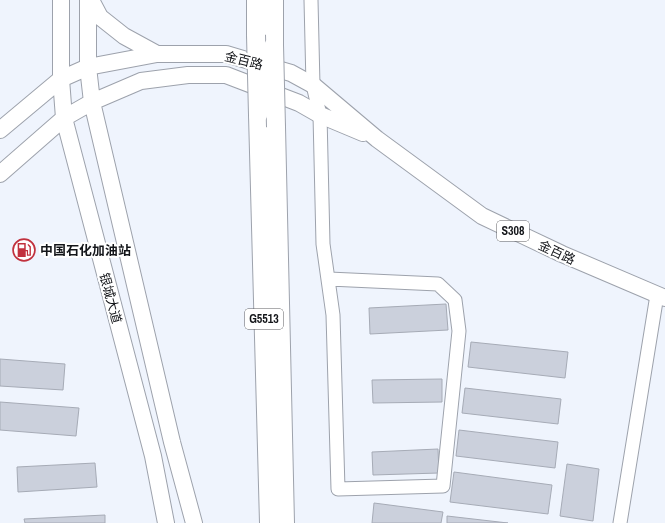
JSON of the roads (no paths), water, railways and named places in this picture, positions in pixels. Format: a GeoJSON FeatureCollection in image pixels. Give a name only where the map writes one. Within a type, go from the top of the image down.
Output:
{"type":"FeatureCollection","features":[{"type":"Feature","properties":{"kind":"highway","name":"G5513"},"geometry":{"type":"LineString","coordinates":[[256,0],[270,523]]}},
{"type":"Feature","properties":{"kind":"highway","name":"G5513"},"geometry":{"type":"LineString","coordinates":[[274,0],[285,523]]}},
{"type":"Feature","properties":{"kind":"main road","name":"银城大道"},"geometry":{"type":"LineString","coordinates":[[60,0],[61,79],[64,118],[153,456],[166,523]]}},
{"type":"Feature","properties":{"kind":"main road","name":"银城大道"},"geometry":{"type":"LineString","coordinates":[[88,0],[88,67],[92,102],[171,434],[194,523]]}},
{"type":"Feature","properties":{"kind":"main road"},"geometry":{"type":"LineString","coordinates":[[91,0],[100,17],[124,36],[157,54]]}},
{"type":"Feature","properties":{"kind":"main road","name":"金百路"},"geometry":{"type":"LineString","coordinates":[[0,130],[61,79],[88,67],[157,54],[226,54],[291,73],[313,85],[377,139],[482,216],[562,254],[661,296]]}},
{"type":"Feature","properties":{"kind":"main road","name":"金百路"},"geometry":{"type":"LineString","coordinates":[[0,174],[64,118],[92,102],[141,81],[188,75],[226,75],[300,103],[320,115],[377,139]]}},
{"type":"Feature","properties":{"kind":"street"},"geometry":{"type":"LineString","coordinates":[[311,0],[313,85],[320,115],[323,244],[333,315],[338,490],[443,486],[459,331],[455,300],[438,284],[328,279]]}},
{"type":"Feature","properties":{"kind":"street"},"geometry":{"type":"LineString","coordinates":[[620,523],[661,296]]}},
{"type":"Feature","properties":{"kind":"place","name":"中国石化加油站"},"geometry":{"type":"Point","coordinates":[24,250]}}]}
